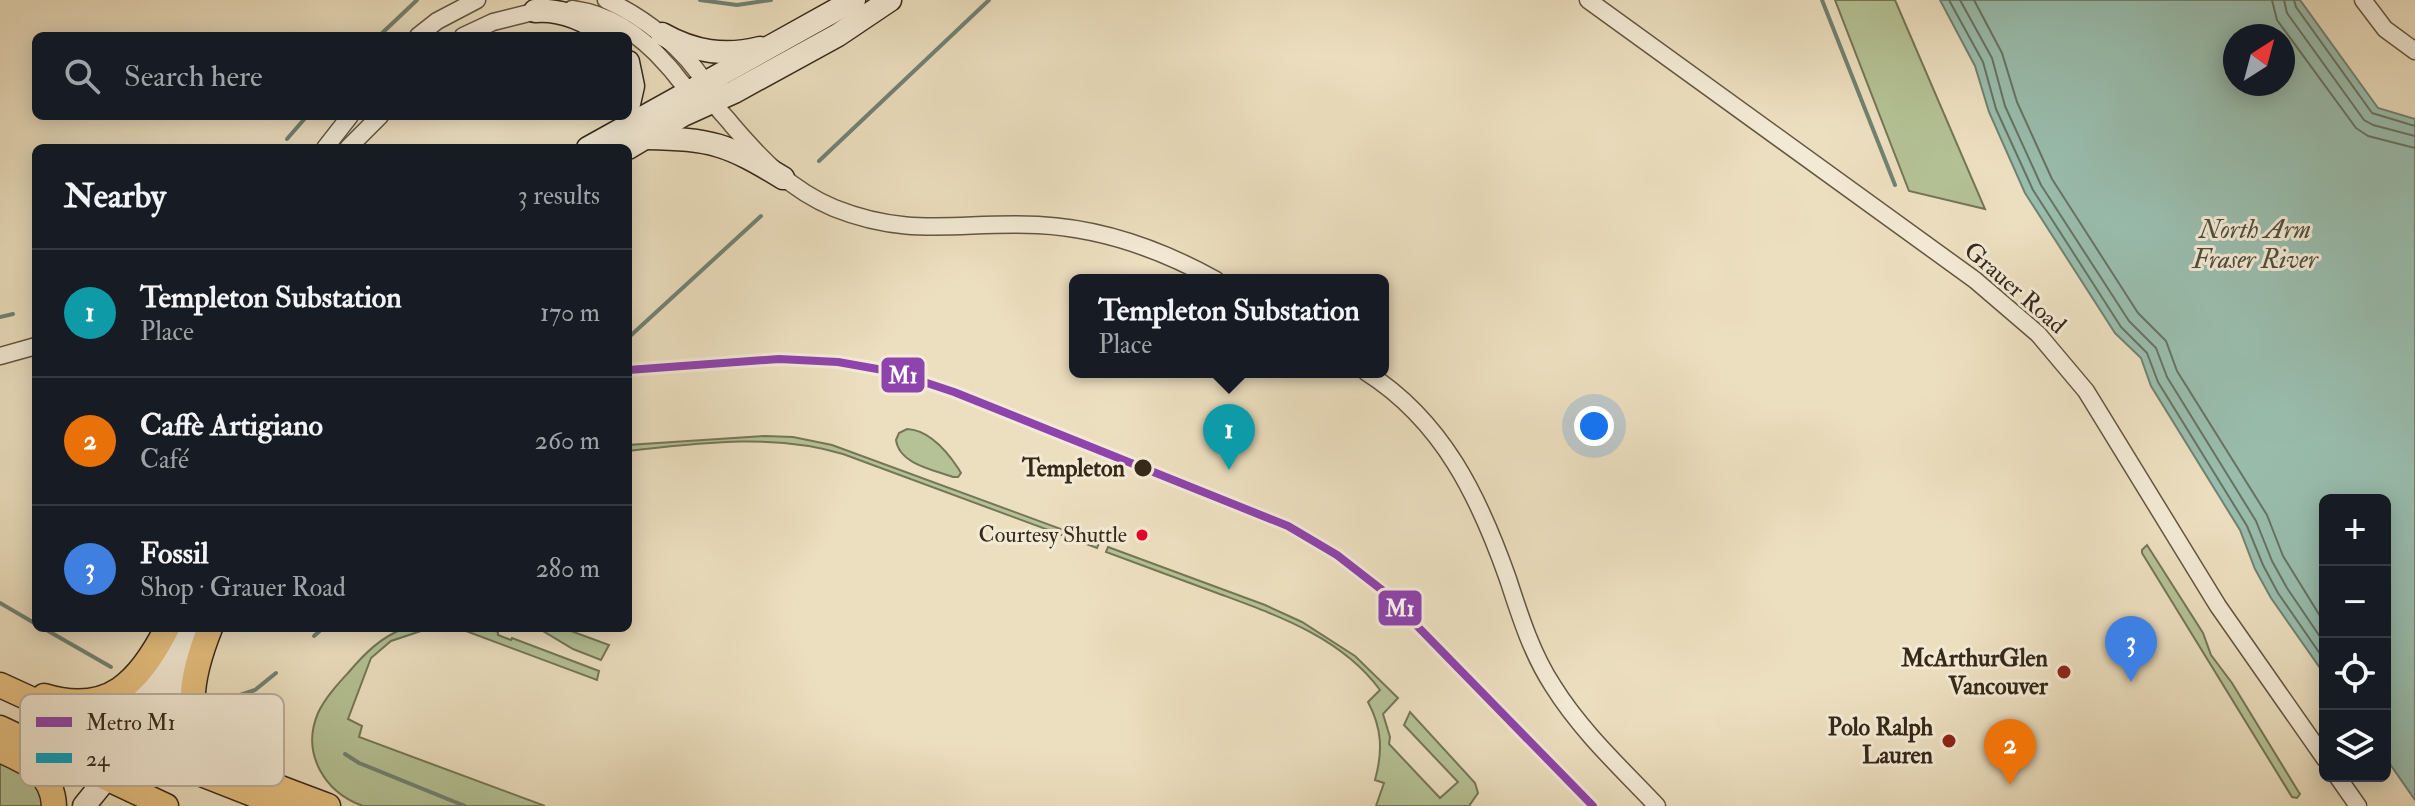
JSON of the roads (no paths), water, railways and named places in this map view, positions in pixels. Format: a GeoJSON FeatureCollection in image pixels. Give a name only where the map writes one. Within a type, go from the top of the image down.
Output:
{"type":"FeatureCollection","features":[{"type":"Feature","properties":{"kind":"main road"},"geometry":{"type":"LineString","coordinates":[[112,694],[139,675],[165,632]]}},
{"type":"Feature","properties":{"kind":"main road"},"geometry":{"type":"LineString","coordinates":[[193,694],[197,661],[208,632]]}},
{"type":"Feature","properties":{"kind":"main road"},"geometry":{"type":"LineString","coordinates":[[0,677],[44,694]]}},
{"type":"Feature","properties":{"kind":"main road"},"geometry":{"type":"LineString","coordinates":[[0,685],[20,694]]}},
{"type":"Feature","properties":{"kind":"main road"},"geometry":{"type":"LineString","coordinates":[[0,728],[20,738]]}},
{"type":"Feature","properties":{"kind":"main road"},"geometry":{"type":"LineString","coordinates":[[0,750],[20,759]]}},
{"type":"Feature","properties":{"kind":"main road"},"geometry":{"type":"LineString","coordinates":[[50,786],[54,806]]}},
{"type":"Feature","properties":{"kind":"main road"},"geometry":{"type":"LineString","coordinates":[[122,786],[166,806]]}},
{"type":"Feature","properties":{"kind":"main road"},"geometry":{"type":"LineString","coordinates":[[234,786],[283,806]]}},
{"type":"Feature","properties":{"kind":"main road"},"geometry":{"type":"LineString","coordinates":[[277,786],[328,806]]}},
{"type":"Feature","properties":{"kind":"street"},"geometry":{"type":"LineString","coordinates":[[423,32],[477,0]]}},
{"type":"Feature","properties":{"kind":"street"},"geometry":{"type":"LineString","coordinates":[[606,0],[687,47],[719,53],[749,51],[802,31]]}},
{"type":"Feature","properties":{"kind":"street"},"geometry":{"type":"LineString","coordinates":[[636,143],[683,115],[702,92],[854,0]]}},
{"type":"Feature","properties":{"kind":"street"},"geometry":{"type":"LineString","coordinates":[[595,144],[702,92],[838,35],[890,0]]}},
{"type":"Feature","properties":{"kind":"street","name":"Grauer Road"},"geometry":{"type":"LineString","coordinates":[[1588,0],[1975,280],[2038,334],[2086,391],[2218,606],[2319,750]]}},
{"type":"Feature","properties":{"kind":"street"},"geometry":{"type":"LineString","coordinates":[[2363,0],[2385,29],[2415,51]]}},
{"type":"Feature","properties":{"kind":"street"},"geometry":{"type":"LineString","coordinates":[[472,32],[493,22],[555,8],[579,10],[631,32]]}},
{"type":"Feature","properties":{"kind":"street"},"geometry":{"type":"LineString","coordinates":[[535,11],[568,14],[600,32]]}},
{"type":"Feature","properties":{"kind":"street"},"geometry":{"type":"LineString","coordinates":[[632,33],[702,92]]}},
{"type":"Feature","properties":{"kind":"street"},"geometry":{"type":"LineString","coordinates":[[662,34],[702,92],[762,160],[783,178]]}},
{"type":"Feature","properties":{"kind":"street"},"geometry":{"type":"LineString","coordinates":[[328,144],[347,120]]}},
{"type":"Feature","properties":{"kind":"street"},"geometry":{"type":"LineString","coordinates":[[352,144],[376,120]]}},
{"type":"Feature","properties":{"kind":"street"},"geometry":{"type":"LineString","coordinates":[[595,144],[619,120]]}},
{"type":"Feature","properties":{"kind":"street"},"geometry":{"type":"LineString","coordinates":[[636,143],[711,142],[743,154],[833,207],[884,223],[945,228],[1035,225],[1089,232],[1145,248],[1203,274]]}},
{"type":"Feature","properties":{"kind":"street"},"geometry":{"type":"LineString","coordinates":[[0,356],[32,347]]}},
{"type":"Feature","properties":{"kind":"street"},"geometry":{"type":"LineString","coordinates":[[1374,378],[1420,417],[1468,481],[1492,536],[1528,639],[1553,686],[1593,738],[1657,806]]}},
{"type":"Feature","properties":{"kind":"street"},"geometry":{"type":"LineString","coordinates":[[152,694],[182,632]]}},
{"type":"Feature","properties":{"kind":"street"},"geometry":{"type":"LineString","coordinates":[[163,694],[206,632]]}},
{"type":"Feature","properties":{"kind":"street"},"geometry":{"type":"LineString","coordinates":[[2341,782],[2358,806]]}},
{"type":"Feature","properties":{"kind":"street"},"geometry":{"type":"LineString","coordinates":[[84,806],[99,786]]}},
{"type":"Feature","properties":{"kind":"water","name":"North Arm Fraser River"},"geometry":{"type":"Polygon","coordinates":[[[1940,0],[2300,0],[2378,108],[2415,119],[2415,800],[2391,766],[2391,494],[2319,494],[2319,666],[2271,598],[2255,569],[2240,530],[2151,386],[2141,358],[2115,333],[2025,193],[1989,112],[1975,66],[1940,0]]]}},
{"type":"Feature","properties":{"kind":"waterway"},"geometry":{"type":"LineString","coordinates":[[383,32],[417,0]]}},
{"type":"Feature","properties":{"kind":"waterway"},"geometry":{"type":"LineString","coordinates":[[700,0],[737,5],[771,0]]}},
{"type":"Feature","properties":{"kind":"waterway"},"geometry":{"type":"LineString","coordinates":[[819,161],[989,0]]}},
{"type":"Feature","properties":{"kind":"waterway"},"geometry":{"type":"LineString","coordinates":[[1822,0],[1895,185]]}},
{"type":"Feature","properties":{"kind":"waterway"},"geometry":{"type":"LineString","coordinates":[[287,139],[304,120]]}},
{"type":"Feature","properties":{"kind":"waterway"},"geometry":{"type":"LineString","coordinates":[[632,334],[761,216]]}},
{"type":"Feature","properties":{"kind":"waterway"},"geometry":{"type":"LineString","coordinates":[[0,317],[13,314]]}},
{"type":"Feature","properties":{"kind":"waterway"},"geometry":{"type":"LineString","coordinates":[[0,603],[32,622]]}},
{"type":"Feature","properties":{"kind":"waterway"},"geometry":{"type":"LineString","coordinates":[[50,632],[111,667]]}},
{"type":"Feature","properties":{"kind":"waterway"},"geometry":{"type":"LineString","coordinates":[[314,636],[318,632]]}},
{"type":"Feature","properties":{"kind":"waterway"},"geometry":{"type":"LineString","coordinates":[[243,694],[255,690],[276,673]]}},
{"type":"Feature","properties":{"kind":"waterway"},"geometry":{"type":"LineString","coordinates":[[345,754],[359,763],[465,806]]}},
{"type":"Feature","properties":{"kind":"metro line","name":"M1"},"geometry":{"type":"LineString","coordinates":[[632,370],[779,359],[838,362],[894,372],[954,392],[1288,526],[1337,555],[1382,590],[1593,806]]}},
{"type":"Feature","properties":{"kind":"place","name":"Templeton"},"geometry":{"type":"Point","coordinates":[1143,468]}},
{"type":"Feature","properties":{"kind":"place","name":"Templeton Substation"},"geometry":{"type":"Point","coordinates":[1229,470]}},
{"type":"Feature","properties":{"kind":"place","name":"Courtesy Shuttle"},"geometry":{"type":"Point","coordinates":[1142,535]}},
{"type":"Feature","properties":{"kind":"place","name":"McArthurGlen Vancouver"},"geometry":{"type":"Point","coordinates":[2064,672]}},
{"type":"Feature","properties":{"kind":"place","name":"Fossil"},"geometry":{"type":"Point","coordinates":[2131,682]}},
{"type":"Feature","properties":{"kind":"place","name":"Polo Ralph Lauren"},"geometry":{"type":"Point","coordinates":[1949,741]}},
{"type":"Feature","properties":{"kind":"place","name":"Caffè Artigiano"},"geometry":{"type":"Point","coordinates":[2010,785]}}]}
